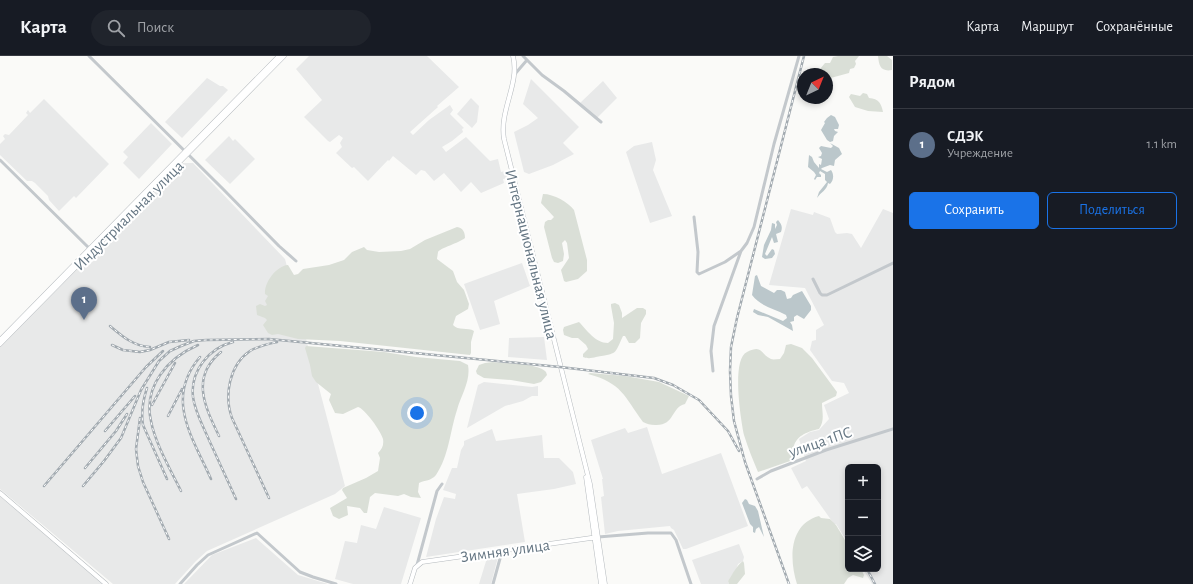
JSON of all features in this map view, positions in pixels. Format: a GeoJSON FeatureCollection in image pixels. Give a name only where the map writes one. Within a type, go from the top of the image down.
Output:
{"type":"FeatureCollection","features":[{"type":"Feature","properties":{"kind":"main road","name":"Индустриальная улица"},"geometry":{"type":"LineString","coordinates":[[0,344],[279,56]]}},
{"type":"Feature","properties":{"kind":"main road","name":"Индустриальная улица"},"geometry":{"type":"LineString","coordinates":[[186,153],[284,56]]}},
{"type":"Feature","properties":{"kind":"main road","name":"Интернациональная улица"},"geometry":{"type":"LineString","coordinates":[[514,57],[517,67],[504,116],[504,139],[581,452],[602,576],[605,584]]}},
{"type":"Feature","properties":{"kind":"main road","name":"Индустриальная улица"},"geometry":{"type":"LineString","coordinates":[[0,340],[91,250]]}},
{"type":"Feature","properties":{"kind":"main road"},"geometry":{"type":"LineString","coordinates":[[0,494],[106,584]]}},
{"type":"Feature","properties":{"kind":"main road","name":"Зимняя улица"},"geometry":{"type":"LineString","coordinates":[[417,565],[425,562],[596,537]]}},
{"type":"Feature","properties":{"kind":"main road"},"geometry":{"type":"LineString","coordinates":[[410,584],[417,565]]}},
{"type":"Feature","properties":{"kind":"main road","name":"Интернациональная улица"},"geometry":{"type":"LineString","coordinates":[[601,584],[602,576]]}},
{"type":"Feature","properties":{"kind":"street","name":"Индустриальная улица"},"geometry":{"type":"LineString","coordinates":[[89,56],[186,153]]}},
{"type":"Feature","properties":{"kind":"street"},"geometry":{"type":"LineString","coordinates":[[523,56],[542,75],[601,122]]}},
{"type":"Feature","properties":{"kind":"street"},"geometry":{"type":"LineString","coordinates":[[694,217],[698,252],[698,273],[701,274],[721,264],[746,246],[752,233],[774,144],[799,56]]}},
{"type":"Feature","properties":{"kind":"street"},"geometry":{"type":"LineString","coordinates":[[517,67],[527,60]]}},
{"type":"Feature","properties":{"kind":"street"},"geometry":{"type":"LineString","coordinates":[[186,153],[279,246],[296,261]]}},
{"type":"Feature","properties":{"kind":"street"},"geometry":{"type":"LineString","coordinates":[[0,160],[91,250]]}},
{"type":"Feature","properties":{"kind":"street"},"geometry":{"type":"LineString","coordinates":[[713,371],[711,351],[714,326],[741,251]]}},
{"type":"Feature","properties":{"kind":"street"},"geometry":{"type":"LineString","coordinates":[[813,279],[820,293],[822,295],[827,295],[893,263]]}},
{"type":"Feature","properties":{"kind":"street","name":"улица 1ПС"},"geometry":{"type":"LineString","coordinates":[[756,479],[771,471],[826,450],[893,429]]}},
{"type":"Feature","properties":{"kind":"street"},"geometry":{"type":"LineString","coordinates":[[417,565],[437,491],[442,484]]}},
{"type":"Feature","properties":{"kind":"street"},"geometry":{"type":"LineString","coordinates":[[180,584],[208,555],[257,533],[300,572],[336,584]]}},
{"type":"Feature","properties":{"kind":"street","name":"Зимняя улица"},"geometry":{"type":"LineString","coordinates":[[596,537],[648,533],[671,533],[676,540],[691,584]]}},
{"type":"Feature","properties":{"kind":"street"},"geometry":{"type":"LineString","coordinates":[[493,584],[501,551]]}},
{"type":"Feature","properties":{"kind":"street"},"geometry":{"type":"LineString","coordinates":[[420,556],[425,562]]}},
{"type":"Feature","properties":{"kind":"street"},"geometry":{"type":"LineString","coordinates":[[418,560],[425,562]]}},
{"type":"Feature","properties":{"kind":"shaded area"},"geometry":{"type":"Polygon","coordinates":[[[309,56],[427,56],[459,87],[410,132],[413,135],[429,120],[450,105],[453,110],[450,114],[464,128],[462,129],[463,132],[442,147],[446,152],[466,137],[490,161],[498,159],[501,172],[505,171],[507,178],[503,179],[504,183],[481,193],[471,182],[461,192],[444,173],[434,181],[425,171],[421,170],[416,175],[393,156],[368,181],[354,167],[352,168],[336,153],[342,147],[340,143],[343,138],[339,135],[330,142],[328,141],[304,117],[322,100],[296,69],[309,56]]]}},
{"type":"Feature","properties":{"kind":"shaded area"},"geometry":{"type":"Polygon","coordinates":[[[859,56],[855,61],[856,64],[854,68],[850,69],[849,73],[833,77],[833,68],[821,68],[825,63],[830,63],[833,57],[859,56]]]}},
{"type":"Feature","properties":{"kind":"shaded area"},"geometry":{"type":"Polygon","coordinates":[[[878,56],[887,56],[892,60],[892,70],[885,70],[881,68],[878,56]]]}},
{"type":"Feature","properties":{"kind":"shaded area"},"geometry":{"type":"Polygon","coordinates":[[[207,78],[228,90],[182,138],[165,122],[207,78]]]}},
{"type":"Feature","properties":{"kind":"shaded area"},"geometry":{"type":"Polygon","coordinates":[[[531,79],[579,127],[563,143],[574,154],[553,165],[529,174],[524,172],[514,132],[538,118],[523,104],[531,79]]]}},
{"type":"Feature","properties":{"kind":"shaded area"},"geometry":{"type":"Polygon","coordinates":[[[603,81],[617,98],[597,118],[580,103],[603,81]]]}},
{"type":"Feature","properties":{"kind":"shaded area"},"geometry":{"type":"Polygon","coordinates":[[[863,93],[867,94],[869,98],[875,99],[879,102],[883,112],[868,111],[855,107],[849,97],[851,94],[860,96],[863,93]]]}},
{"type":"Feature","properties":{"kind":"shaded area"},"geometry":{"type":"Polygon","coordinates":[[[471,98],[479,106],[477,122],[472,128],[457,114],[471,98]]]}},
{"type":"Feature","properties":{"kind":"shaded area"},"geometry":{"type":"Polygon","coordinates":[[[44,99],[109,164],[76,198],[74,196],[59,211],[49,200],[48,196],[35,183],[32,181],[27,181],[0,155],[0,144],[5,139],[3,136],[5,134],[9,135],[28,115],[26,113],[28,110],[30,113],[44,99]]]}},
{"type":"Feature","properties":{"kind":"shaded area"},"geometry":{"type":"Polygon","coordinates":[[[831,115],[835,117],[839,125],[838,129],[834,129],[838,132],[834,136],[833,141],[830,142],[821,130],[825,123],[824,122],[831,115]]]}},
{"type":"Feature","properties":{"kind":"shaded area"},"geometry":{"type":"Polygon","coordinates":[[[151,123],[172,144],[139,179],[123,163],[128,157],[123,152],[151,123]]]}},
{"type":"Feature","properties":{"kind":"shaded area"},"geometry":{"type":"Polygon","coordinates":[[[229,136],[233,141],[235,139],[255,159],[230,184],[205,160],[229,136]]]}},
{"type":"Feature","properties":{"kind":"shaded area"},"geometry":{"type":"Polygon","coordinates":[[[652,142],[656,160],[653,170],[672,216],[650,223],[626,152],[634,146],[652,142]]]}},
{"type":"Feature","properties":{"kind":"shaded area"},"geometry":{"type":"Polygon","coordinates":[[[830,143],[839,148],[842,154],[835,160],[834,166],[830,165],[821,169],[827,172],[831,170],[833,177],[830,184],[828,183],[817,198],[819,192],[827,182],[825,180],[825,174],[820,171],[819,173],[821,177],[817,177],[815,180],[814,179],[816,175],[808,167],[809,155],[819,168],[819,164],[821,165],[822,159],[818,157],[821,156],[822,153],[819,148],[821,146],[831,148],[833,146],[830,143]]]}},
{"type":"Feature","properties":{"kind":"shaded area"},"geometry":{"type":"Polygon","coordinates":[[[183,163],[193,163],[285,259],[345,486],[335,494],[207,551],[175,584],[113,584],[0,489],[0,347],[183,163]]]}},
{"type":"Feature","properties":{"kind":"shaded area"},"geometry":{"type":"Polygon","coordinates":[[[543,194],[552,195],[560,199],[574,210],[587,260],[587,271],[578,279],[566,282],[564,281],[561,270],[569,258],[567,243],[565,240],[562,243],[564,254],[563,261],[558,263],[554,262],[552,258],[544,227],[545,222],[554,217],[541,203],[543,194]]]}},
{"type":"Feature","properties":{"kind":"shaded area"},"geometry":{"type":"Polygon","coordinates":[[[791,209],[813,215],[814,212],[830,218],[837,234],[852,234],[861,248],[883,209],[893,213],[893,584],[872,584],[865,572],[881,572],[881,464],[845,464],[845,538],[807,486],[802,489],[791,468],[806,461],[799,439],[810,432],[819,430],[829,419],[824,405],[849,393],[844,383],[832,381],[810,350],[812,341],[816,340],[816,330],[824,325],[805,288],[769,285],[791,209]]]}},
{"type":"Feature","properties":{"kind":"shaded area"},"geometry":{"type":"Polygon","coordinates":[[[778,220],[782,228],[781,232],[776,234],[778,242],[774,243],[772,237],[765,254],[767,256],[772,249],[774,250],[775,254],[772,258],[765,259],[762,257],[764,245],[771,230],[772,223],[775,224],[775,229],[777,225],[776,222],[778,220]]]}},
{"type":"Feature","properties":{"kind":"shaded area"},"geometry":{"type":"Polygon","coordinates":[[[457,227],[461,228],[465,234],[465,238],[439,250],[437,259],[453,271],[457,282],[464,290],[469,304],[468,309],[456,316],[453,325],[458,328],[474,331],[470,355],[340,341],[298,339],[278,334],[272,335],[268,333],[263,325],[267,320],[257,315],[256,306],[260,304],[265,306],[267,305],[265,301],[268,296],[265,294],[266,285],[279,268],[288,265],[294,275],[298,274],[303,269],[329,265],[344,260],[352,252],[364,247],[367,250],[379,252],[410,249],[425,240],[457,227]]]}},
{"type":"Feature","properties":{"kind":"shaded area"},"geometry":{"type":"Polygon","coordinates":[[[522,263],[530,286],[494,301],[500,324],[480,330],[464,284],[522,263]]]}},
{"type":"Feature","properties":{"kind":"shaded area"},"geometry":{"type":"Polygon","coordinates":[[[757,275],[761,286],[774,293],[777,290],[785,292],[787,299],[802,291],[811,306],[811,310],[804,319],[797,315],[794,317],[794,321],[790,322],[793,331],[768,317],[758,315],[753,312],[754,309],[783,321],[787,318],[786,315],[759,302],[752,295],[755,276],[757,275]]]}},
{"type":"Feature","properties":{"kind":"shaded area"},"geometry":{"type":"Polygon","coordinates":[[[615,303],[619,305],[622,318],[637,308],[643,308],[646,310],[646,314],[641,323],[640,338],[635,343],[629,343],[625,336],[623,336],[616,350],[612,354],[591,358],[583,357],[583,354],[588,349],[586,345],[578,338],[572,338],[564,335],[564,327],[579,322],[599,341],[608,343],[613,339],[614,323],[611,304],[615,303]]]}},
{"type":"Feature","properties":{"kind":"shaded area"},"geometry":{"type":"Polygon","coordinates":[[[544,337],[547,360],[508,357],[509,338],[544,337]]]}},
{"type":"Feature","properties":{"kind":"shaded area"},"geometry":{"type":"Polygon","coordinates":[[[791,344],[802,348],[812,358],[837,392],[836,396],[822,403],[823,419],[819,429],[802,435],[796,441],[793,450],[793,460],[758,472],[744,435],[738,391],[739,366],[742,357],[747,352],[759,349],[767,357],[772,359],[780,359],[784,353],[786,345],[791,344]]]}},
{"type":"Feature","properties":{"kind":"shaded area"},"geometry":{"type":"Polygon","coordinates":[[[306,346],[384,352],[416,357],[460,361],[468,365],[469,371],[467,382],[457,410],[444,460],[434,477],[419,483],[418,492],[421,498],[411,497],[404,494],[398,496],[375,493],[370,497],[367,513],[364,513],[360,508],[347,506],[348,515],[339,519],[333,516],[330,508],[347,498],[342,490],[343,488],[378,471],[380,458],[378,453],[381,450],[383,439],[365,412],[358,407],[343,414],[335,413],[329,400],[331,394],[316,382],[312,376],[305,348],[306,346]]]}},
{"type":"Feature","properties":{"kind":"shaded area"},"geometry":{"type":"Polygon","coordinates":[[[493,362],[521,364],[536,367],[542,369],[547,375],[541,382],[534,384],[511,380],[484,378],[477,374],[476,371],[479,365],[493,362]]]}},
{"type":"Feature","properties":{"kind":"shaded area"},"geometry":{"type":"Polygon","coordinates":[[[588,374],[625,376],[659,382],[689,396],[685,404],[677,409],[670,420],[666,423],[661,425],[649,424],[643,422],[626,398],[615,386],[588,374]]]}},
{"type":"Feature","properties":{"kind":"shaded area"},"geometry":{"type":"Polygon","coordinates":[[[484,382],[532,387],[538,386],[538,396],[532,396],[523,401],[505,406],[467,428],[478,385],[484,382]]]}},
{"type":"Feature","properties":{"kind":"shaded area"},"geometry":{"type":"Polygon","coordinates":[[[647,427],[662,474],[721,453],[748,526],[686,549],[683,549],[674,530],[670,526],[618,531],[605,534],[601,497],[604,496],[603,479],[591,440],[625,428],[628,433],[647,427]]]}},
{"type":"Feature","properties":{"kind":"shaded area"},"geometry":{"type":"Polygon","coordinates":[[[492,429],[496,441],[542,435],[544,458],[559,458],[573,472],[576,484],[554,489],[517,494],[525,542],[426,557],[436,519],[444,497],[455,499],[456,494],[443,490],[452,468],[457,468],[464,441],[492,429]]]}},
{"type":"Feature","properties":{"kind":"shaded area"},"geometry":{"type":"Polygon","coordinates":[[[0,496],[103,584],[0,584],[0,496]]]}},
{"type":"Feature","properties":{"kind":"shaded area"},"geometry":{"type":"Polygon","coordinates":[[[745,499],[749,504],[755,506],[758,511],[764,537],[759,527],[756,529],[755,533],[753,532],[753,527],[750,524],[742,503],[745,499]]]}},
{"type":"Feature","properties":{"kind":"shaded area"},"geometry":{"type":"Polygon","coordinates":[[[384,507],[421,518],[401,584],[353,584],[335,579],[345,541],[357,543],[361,525],[376,529],[384,507]]]}},
{"type":"Feature","properties":{"kind":"shaded area"},"geometry":{"type":"Polygon","coordinates":[[[819,516],[821,518],[830,519],[836,525],[845,540],[845,572],[862,572],[864,575],[863,578],[853,575],[848,578],[844,584],[797,584],[793,564],[794,544],[797,534],[802,526],[809,520],[819,516]]]}},
{"type":"Feature","properties":{"kind":"shaded area"},"geometry":{"type":"Polygon","coordinates":[[[256,538],[298,575],[328,584],[184,584],[212,555],[256,538]]]}},
{"type":"Feature","properties":{"kind":"shaded area"},"geometry":{"type":"Polygon","coordinates":[[[739,544],[744,557],[743,561],[738,564],[736,570],[728,581],[729,584],[701,584],[692,560],[739,544]]]}},
{"type":"Feature","properties":{"kind":"shaded area"},"geometry":{"type":"Polygon","coordinates":[[[495,556],[498,557],[491,584],[479,584],[487,558],[495,556]]]}},
{"type":"Feature","properties":{"kind":"shaded area"},"geometry":{"type":"Polygon","coordinates":[[[743,561],[745,574],[737,584],[729,584],[728,581],[743,561]]]}},
{"type":"Feature","properties":{"kind":"railway"},"geometry":{"type":"LineString","coordinates":[[789,584],[745,462],[734,421],[730,371],[731,347],[737,318],[804,56]]}},
{"type":"Feature","properties":{"kind":"railway"},"geometry":{"type":"LineString","coordinates":[[110,326],[133,343],[150,347]]}},
{"type":"Feature","properties":{"kind":"railway"},"geometry":{"type":"LineString","coordinates":[[83,486],[121,438],[141,390],[159,361],[170,351],[181,346],[194,341],[206,340],[269,339],[560,367],[654,378],[673,385],[699,400],[728,431],[739,451]]}},
{"type":"Feature","properties":{"kind":"railway"},"geometry":{"type":"LineString","coordinates":[[112,345],[123,350],[140,352],[150,350],[169,342],[189,340]]}},
{"type":"Feature","properties":{"kind":"railway"},"geometry":{"type":"LineString","coordinates":[[233,342],[216,349],[203,362],[195,378],[193,397],[200,419],[236,499]]}},
{"type":"Feature","properties":{"kind":"railway"},"geometry":{"type":"LineString","coordinates":[[269,498],[232,418],[228,400],[230,382],[237,364],[250,351],[263,345],[277,342]]}},
{"type":"Feature","properties":{"kind":"railway"},"geometry":{"type":"LineString","coordinates":[[181,491],[156,438],[149,408],[154,385],[160,375],[177,357],[198,345]]}},
{"type":"Feature","properties":{"kind":"railway"},"geometry":{"type":"LineString","coordinates":[[44,486],[146,367],[163,351]]}},
{"type":"Feature","properties":{"kind":"railway"},"geometry":{"type":"LineString","coordinates":[[219,436],[205,403],[203,382],[211,362],[221,352]]}},
{"type":"Feature","properties":{"kind":"railway"},"geometry":{"type":"LineString","coordinates":[[200,357],[189,373],[184,388],[183,403],[185,418],[190,433],[211,479]]}},
{"type":"Feature","properties":{"kind":"railway"},"geometry":{"type":"LineString","coordinates":[[152,405],[175,363]]}},
{"type":"Feature","properties":{"kind":"railway"},"geometry":{"type":"LineString","coordinates":[[147,388],[143,406],[143,425],[167,479]]}},
{"type":"Feature","properties":{"kind":"railway"},"geometry":{"type":"LineString","coordinates":[[168,416],[182,389]]}},
{"type":"Feature","properties":{"kind":"railway"},"geometry":{"type":"LineString","coordinates":[[105,431],[135,396]]}},
{"type":"Feature","properties":{"kind":"railway"},"geometry":{"type":"LineString","coordinates":[[85,468],[116,431],[127,414]]}},
{"type":"Feature","properties":{"kind":"railway"},"geometry":{"type":"LineString","coordinates":[[140,418],[136,449],[138,466],[143,482],[169,539]]}},
{"type":"Feature","properties":{"kind":"railway"},"geometry":{"type":"LineString","coordinates":[[869,572],[875,584]]}},
{"type":"Feature","properties":{"kind":"place","name":"СДЭК"},"geometry":{"type":"Point","coordinates":[84,320]}}]}
